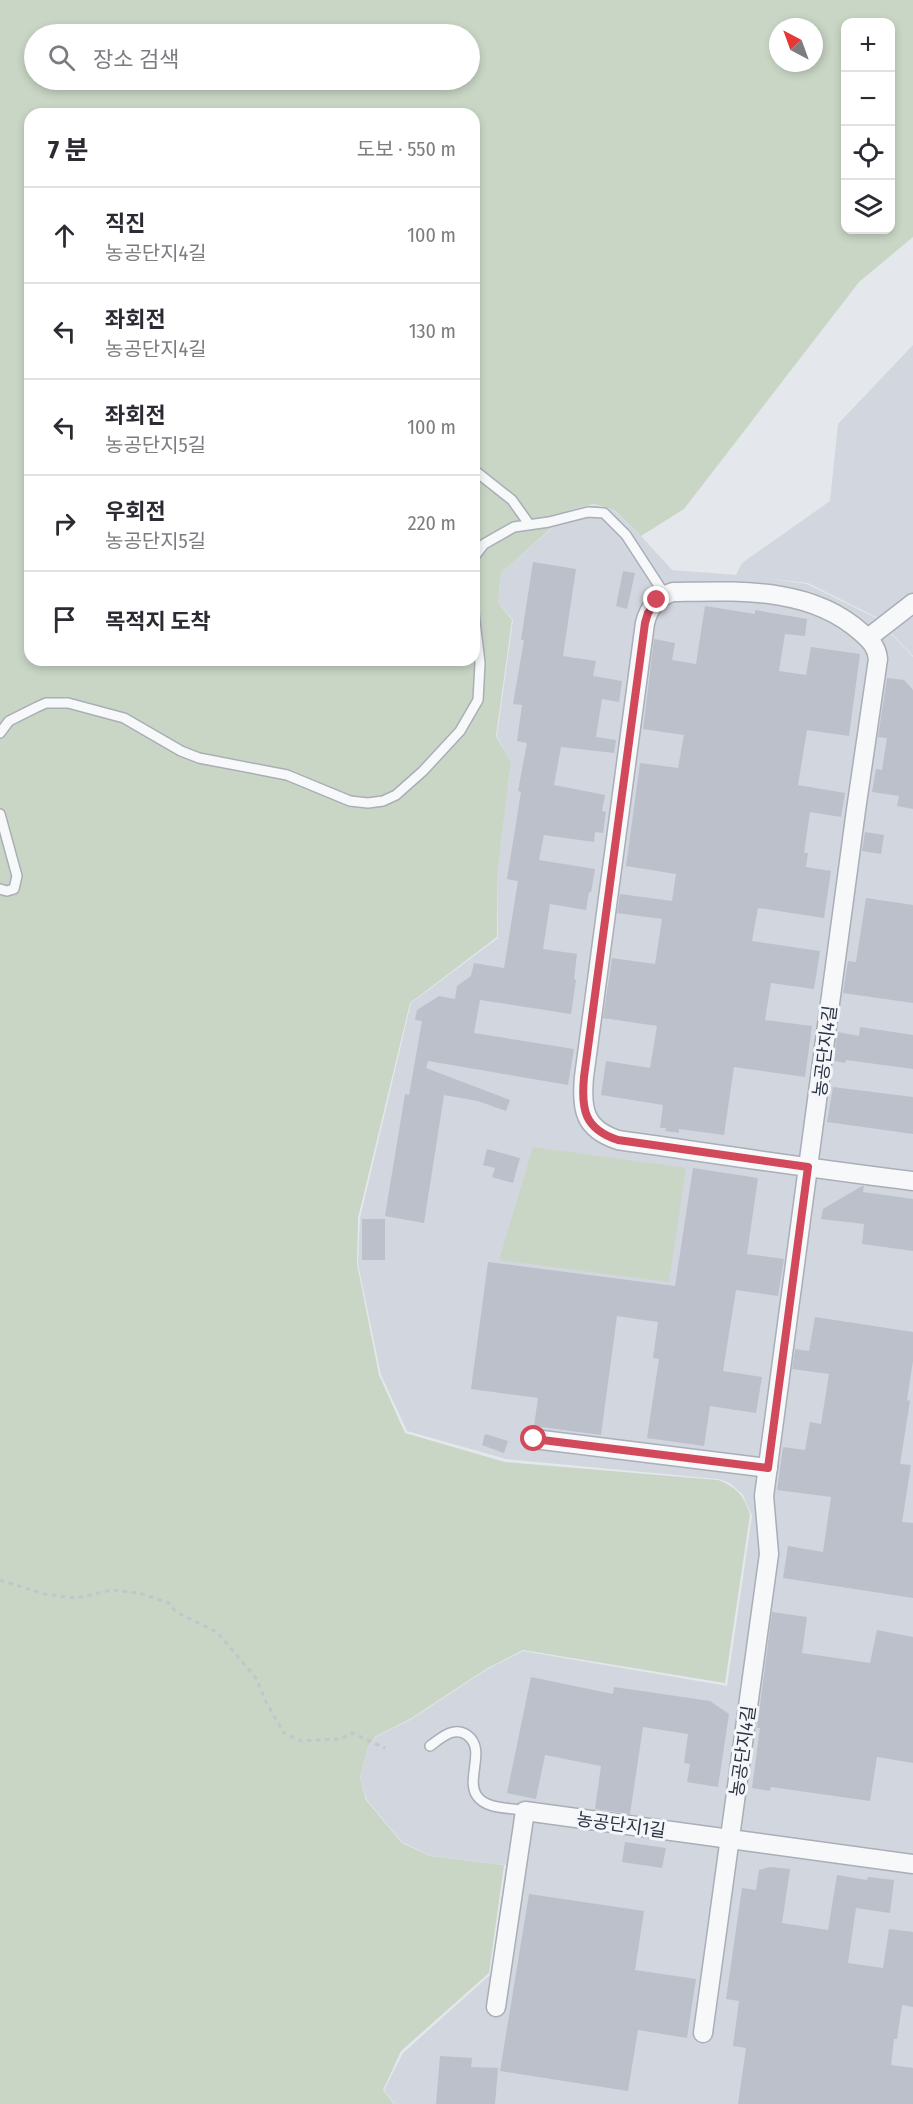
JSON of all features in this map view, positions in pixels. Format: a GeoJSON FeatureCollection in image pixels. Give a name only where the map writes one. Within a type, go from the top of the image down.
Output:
{"type":"FeatureCollection","features":[{"type":"Feature","properties":{"kind":"street"},"geometry":{"type":"LineString","coordinates":[[913,603],[868,638],[852,624],[834,614],[783,596],[741,591],[673,592],[665,595],[651,607],[645,623],[584,1077],[583,1107],[593,1126],[608,1137],[618,1140],[913,1181]]}},
{"type":"Feature","properties":{"kind":"street","name":"농공단지4길"},"geometry":{"type":"LineString","coordinates":[[703,2033],[769,1554],[764,1496],[878,659],[877,651],[868,638]]}},
{"type":"Feature","properties":{"kind":"street"},"geometry":{"type":"LineString","coordinates":[[534,1439],[768,1468]]}},
{"type":"Feature","properties":{"kind":"street"},"geometry":{"type":"LineString","coordinates":[[496,2007],[525,1811]]}},
{"type":"Feature","properties":{"kind":"street","name":"농공단지1길"},"geometry":{"type":"LineString","coordinates":[[525,1811],[913,1864]]}},
{"type":"Feature","properties":{"kind":"lane"},"geometry":{"type":"LineString","coordinates":[[480,474],[512,500],[529,524]]}},
{"type":"Feature","properties":{"kind":"lane"},"geometry":{"type":"LineString","coordinates":[[480,549],[484,544],[514,527],[549,522],[588,512],[604,513],[626,535],[665,595]]}},
{"type":"Feature","properties":{"kind":"lane"},"geometry":{"type":"LineString","coordinates":[[0,733],[9,721],[37,706],[46,703],[68,703],[124,718],[181,751],[199,758],[288,775],[350,801],[368,803],[383,801],[396,795],[423,771],[460,731],[478,700],[480,666]]}},
{"type":"Feature","properties":{"kind":"lane"},"geometry":{"type":"LineString","coordinates":[[0,814],[17,876],[14,889],[7,891],[0,888]]}},
{"type":"Feature","properties":{"kind":"lane"},"geometry":{"type":"LineString","coordinates":[[430,1746],[453,1731],[464,1733],[471,1738],[476,1747],[474,1788],[478,1797],[486,1804],[525,1811]]}},
{"type":"Feature","properties":{"kind":"path"},"geometry":{"type":"LineString","coordinates":[[0,1580],[44,1594],[65,1597],[76,1598],[112,1590],[139,1593],[169,1603],[176,1612],[217,1632],[256,1678],[267,1704],[284,1733],[301,1741],[340,1739],[352,1733],[385,1748]]}},
{"type":"Feature","properties":{"kind":"shaded area"},"geometry":{"type":"Polygon","coordinates":[[[913,345],[913,656],[876,617],[808,583],[763,578],[807,584],[876,618],[913,657],[913,2104],[395,2104],[384,2090],[403,2053],[491,1974],[506,1865],[431,1856],[402,1842],[367,1800],[360,1779],[368,1747],[377,1736],[410,1720],[486,1670],[523,1651],[727,1686],[752,1516],[743,1495],[730,1483],[718,1479],[506,1459],[407,1431],[381,1375],[358,1264],[360,1218],[411,1003],[498,938],[497,878],[511,763],[497,736],[513,620],[498,603],[501,573],[571,511],[594,505],[613,510],[672,570],[736,575],[742,563],[830,501],[838,424],[913,345]]]}},
{"type":"Feature","properties":{"kind":"green space"},"geometry":{"type":"Polygon","coordinates":[[[0,0],[913,0],[913,237],[859,282],[684,509],[641,536],[614,510],[594,504],[571,510],[501,573],[498,603],[512,620],[496,736],[511,762],[497,878],[497,937],[410,1003],[358,1218],[357,1264],[379,1375],[405,1433],[505,1462],[718,1480],[739,1493],[750,1515],[725,1683],[523,1650],[486,1669],[410,1719],[376,1736],[368,1747],[360,1778],[366,1800],[402,1843],[430,1856],[504,1865],[489,1973],[401,2051],[383,2090],[394,2104],[0,2104],[0,0]]]}},
{"type":"Feature","properties":{"kind":"green space"},"geometry":{"type":"Polygon","coordinates":[[[533,1147],[686,1168],[669,1282],[499,1260],[533,1147]]]}},
{"type":"Feature","properties":{"kind":"building"},"geometry":{"type":"Polygon","coordinates":[[[533,562],[576,569],[563,656],[596,661],[593,676],[622,681],[619,702],[602,699],[596,737],[616,740],[614,753],[561,747],[554,785],[605,795],[602,811],[606,812],[603,833],[595,832],[594,842],[544,835],[539,860],[595,869],[586,910],[550,904],[543,949],[577,954],[571,1014],[480,1000],[474,1033],[574,1049],[568,1085],[428,1061],[426,1068],[510,1100],[506,1111],[478,1101],[444,1095],[424,1223],[385,1216],[405,1094],[409,1095],[422,1021],[415,1020],[417,1010],[439,996],[455,999],[457,986],[471,976],[474,963],[504,968],[518,881],[507,879],[521,792],[518,791],[527,743],[517,741],[522,705],[513,704],[524,640],[521,640],[533,562]]]}},
{"type":"Feature","properties":{"kind":"building"},"geometry":{"type":"Polygon","coordinates":[[[623,571],[635,573],[627,609],[616,606],[623,571]]]}},
{"type":"Feature","properties":{"kind":"building"},"geometry":{"type":"Polygon","coordinates":[[[705,606],[755,614],[755,610],[807,619],[805,636],[785,634],[779,671],[806,675],[811,647],[860,654],[849,736],[807,730],[798,785],[845,793],[841,817],[810,812],[804,853],[808,853],[806,867],[831,871],[824,918],[758,908],[752,941],[820,951],[814,989],[771,983],[765,1020],[812,1026],[805,1077],[734,1067],[724,1135],[679,1129],[679,1133],[665,1131],[666,1128],[660,1128],[663,1105],[601,1095],[606,1061],[650,1068],[657,1026],[603,1018],[612,958],[655,964],[662,919],[617,913],[620,894],[672,901],[676,874],[626,866],[640,763],[678,768],[684,735],[643,729],[654,639],[675,643],[672,660],[696,664],[705,606]]]}},
{"type":"Feature","properties":{"kind":"building"},"geometry":{"type":"Polygon","coordinates":[[[887,678],[904,680],[913,690],[913,809],[897,806],[899,796],[872,792],[876,769],[882,770],[887,738],[878,737],[887,678]]]}},
{"type":"Feature","properties":{"kind":"building"},"geometry":{"type":"Polygon","coordinates":[[[865,832],[884,835],[881,854],[862,851],[865,832]]]}},
{"type":"Feature","properties":{"kind":"building"},"geometry":{"type":"Polygon","coordinates":[[[866,898],[913,905],[913,1003],[843,993],[848,961],[856,962],[866,898]]]}},
{"type":"Feature","properties":{"kind":"building"},"geometry":{"type":"Polygon","coordinates":[[[860,1027],[913,1035],[913,1069],[846,1060],[845,1063],[834,1061],[837,1032],[859,1036],[860,1027]]]}},
{"type":"Feature","properties":{"kind":"building"},"geometry":{"type":"Polygon","coordinates":[[[833,1087],[913,1097],[913,1134],[827,1122],[833,1087]]]}},
{"type":"Feature","properties":{"kind":"building"},"geometry":{"type":"Polygon","coordinates":[[[487,1149],[520,1158],[513,1183],[492,1177],[495,1168],[483,1165],[487,1149]]]}},
{"type":"Feature","properties":{"kind":"building"},"geometry":{"type":"Polygon","coordinates":[[[693,1168],[758,1178],[747,1254],[784,1259],[778,1296],[736,1290],[723,1371],[762,1377],[756,1413],[710,1406],[704,1446],[647,1438],[659,1359],[653,1358],[658,1322],[617,1316],[601,1435],[534,1426],[538,1398],[471,1389],[488,1262],[675,1286],[693,1168]]]}},
{"type":"Feature","properties":{"kind":"building"},"geometry":{"type":"Polygon","coordinates":[[[864,1186],[863,1192],[913,1199],[913,1251],[862,1244],[864,1224],[821,1219],[823,1209],[864,1186]]]}},
{"type":"Feature","properties":{"kind":"building"},"geometry":{"type":"Polygon","coordinates":[[[362,1219],[385,1219],[385,1260],[362,1260],[362,1219]]]}},
{"type":"Feature","properties":{"kind":"building"},"geometry":{"type":"Polygon","coordinates":[[[815,1317],[913,1332],[913,1361],[907,1400],[910,1401],[900,1464],[911,1465],[902,1522],[913,1523],[913,1598],[783,1578],[788,1546],[823,1552],[831,1497],[777,1490],[783,1447],[805,1450],[810,1422],[821,1424],[829,1374],[792,1369],[795,1349],[809,1351],[815,1317]]]}},
{"type":"Feature","properties":{"kind":"building"},"geometry":{"type":"Polygon","coordinates":[[[485,1434],[508,1441],[504,1453],[482,1445],[485,1434]]]}},
{"type":"Feature","properties":{"kind":"building"},"geometry":{"type":"Polygon","coordinates":[[[772,1612],[807,1617],[802,1653],[870,1663],[877,1630],[913,1637],[913,1763],[877,1757],[870,1801],[771,1787],[770,1791],[752,1788],[760,1728],[757,1728],[772,1612]]]}},
{"type":"Feature","properties":{"kind":"building"},"geometry":{"type":"Polygon","coordinates":[[[531,1677],[613,1694],[614,1687],[710,1701],[729,1714],[718,1787],[687,1782],[690,1764],[684,1763],[688,1734],[643,1727],[630,1814],[595,1809],[601,1766],[545,1755],[536,1799],[507,1793],[531,1677]]]}},
{"type":"Feature","properties":{"kind":"building"},"geometry":{"type":"Polygon","coordinates":[[[625,1842],[666,1848],[662,1868],[622,1862],[625,1842]]]}},
{"type":"Feature","properties":{"kind":"building"},"geometry":{"type":"Polygon","coordinates":[[[770,1867],[790,1869],[782,1923],[828,1930],[837,1875],[867,1880],[868,1877],[894,1880],[890,1913],[856,1908],[848,1963],[883,1968],[889,1929],[913,1932],[913,2007],[902,2005],[891,2065],[913,2068],[913,2104],[738,2104],[746,2048],[733,2046],[739,2001],[726,1999],[742,1888],[756,1890],[759,1870],[770,1867]]]}},
{"type":"Feature","properties":{"kind":"building"},"geometry":{"type":"Polygon","coordinates":[[[529,1894],[644,1911],[635,1970],[696,1979],[687,2038],[638,2030],[628,2091],[500,2071],[529,1894]]]}},
{"type":"Feature","properties":{"kind":"building"},"geometry":{"type":"Polygon","coordinates":[[[440,2056],[472,2058],[471,2067],[498,2068],[495,2104],[436,2104],[440,2056]]]}},
{"type":"Feature","properties":{"kind":"route"},"geometry":{"type":"LineString","coordinates":[[534,1439],[768,1468],[808,1167],[618,1140],[599,1132],[589,1121],[583,1107],[584,1077],[645,623],[651,607],[657,600]]}}]}
